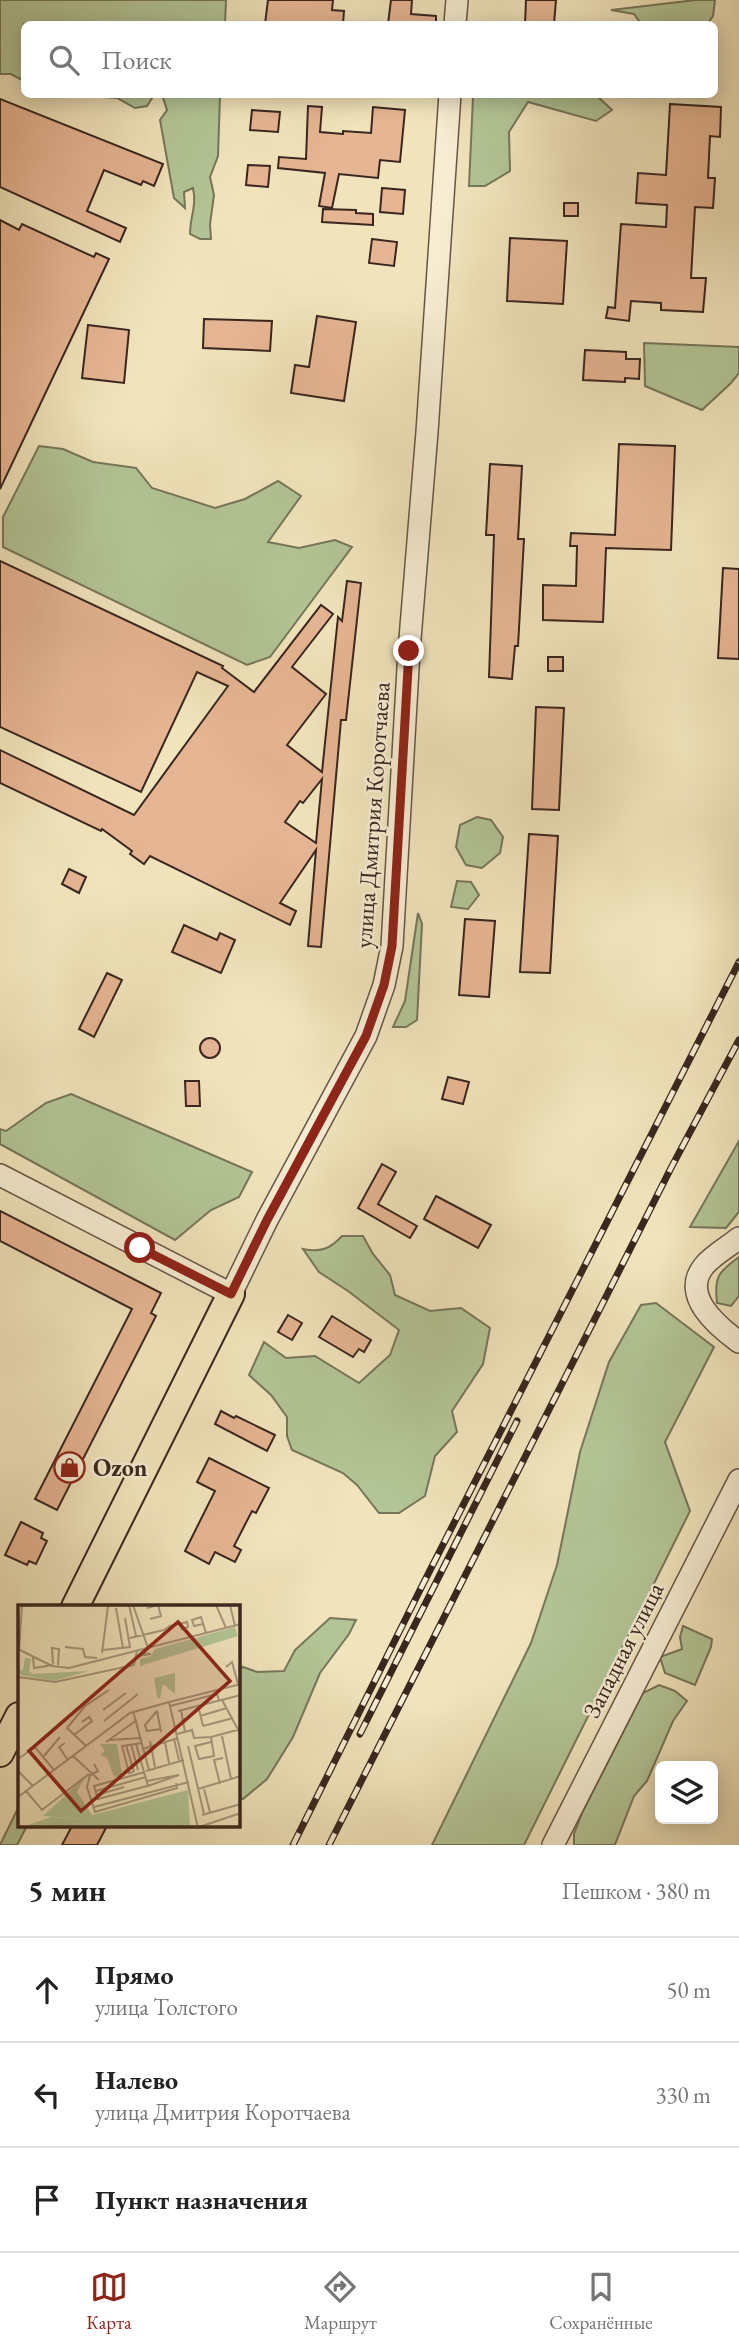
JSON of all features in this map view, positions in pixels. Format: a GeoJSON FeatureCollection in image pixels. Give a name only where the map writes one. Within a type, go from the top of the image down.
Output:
{"type":"FeatureCollection","features":[{"type":"Feature","properties":{"kind":"main road"},"geometry":{"type":"LineString","coordinates":[[76,1605],[231,1294]]}},
{"type":"Feature","properties":{"kind":"main road"},"geometry":{"type":"LineString","coordinates":[[0,1753],[18,1718]]}},
{"type":"Feature","properties":{"kind":"street"},"geometry":{"type":"LineString","coordinates":[[455,21],[457,0]]}},
{"type":"Feature","properties":{"kind":"street","name":"улица Дмитрия Коротчаева"},"geometry":{"type":"LineString","coordinates":[[231,1294],[267,1220],[366,1036],[384,985],[392,946],[409,651],[450,98]]}},
{"type":"Feature","properties":{"kind":"street"},"geometry":{"type":"LineString","coordinates":[[0,1175],[231,1294]]}},
{"type":"Feature","properties":{"kind":"street"},"geometry":{"type":"LineString","coordinates":[[739,1238],[704,1265],[695,1290],[708,1314],[739,1342]]}},
{"type":"Feature","properties":{"kind":"street","name":"Западная улица"},"geometry":{"type":"LineString","coordinates":[[553,1845],[739,1480]]}},
{"type":"Feature","properties":{"kind":"green space"},"geometry":{"type":"Polygon","coordinates":[[[0,0],[226,0],[225,21],[21,21],[21,79],[11,74],[0,74],[0,0]]]}},
{"type":"Feature","properties":{"kind":"green space"},"geometry":{"type":"Polygon","coordinates":[[[715,0],[713,16],[709,21],[639,21],[634,14],[611,10],[715,0]]]}},
{"type":"Feature","properties":{"kind":"green space"},"geometry":{"type":"Polygon","coordinates":[[[117,98],[152,98],[147,106],[135,108],[117,98]]]}},
{"type":"Feature","properties":{"kind":"green space"},"geometry":{"type":"Polygon","coordinates":[[[163,98],[220,98],[218,156],[210,177],[214,195],[211,239],[200,239],[190,234],[193,188],[184,192],[185,208],[174,198],[160,120],[167,110],[163,98]]]}},
{"type":"Feature","properties":{"kind":"green space"},"geometry":{"type":"Polygon","coordinates":[[[473,98],[599,98],[612,110],[596,121],[528,102],[509,132],[510,171],[485,186],[469,186],[473,98]]]}},
{"type":"Feature","properties":{"kind":"green space"},"geometry":{"type":"Polygon","coordinates":[[[644,343],[739,347],[739,373],[702,410],[645,386],[644,343]]]}},
{"type":"Feature","properties":{"kind":"green space"},"geometry":{"type":"Polygon","coordinates":[[[39,446],[63,449],[93,462],[136,468],[152,488],[215,508],[245,499],[278,481],[301,496],[268,542],[299,548],[335,540],[352,547],[270,657],[247,665],[3,547],[3,517],[39,446]]]}},
{"type":"Feature","properties":{"kind":"green space"},"geometry":{"type":"Polygon","coordinates":[[[477,817],[491,820],[503,837],[500,853],[482,868],[466,865],[456,847],[460,825],[477,817]]]}},
{"type":"Feature","properties":{"kind":"green space"},"geometry":{"type":"Polygon","coordinates":[[[457,881],[471,882],[479,895],[468,909],[451,907],[457,881]]]}},
{"type":"Feature","properties":{"kind":"green space"},"geometry":{"type":"Polygon","coordinates":[[[418,913],[422,924],[417,1020],[406,1027],[393,1027],[405,1001],[418,913]]]}},
{"type":"Feature","properties":{"kind":"green space"},"geometry":{"type":"Polygon","coordinates":[[[71,1094],[252,1172],[239,1197],[211,1210],[175,1240],[0,1144],[0,1129],[6,1131],[46,1103],[71,1094]]]}},
{"type":"Feature","properties":{"kind":"green space"},"geometry":{"type":"Polygon","coordinates":[[[739,1141],[739,1212],[726,1228],[690,1227],[739,1141]]]}},
{"type":"Feature","properties":{"kind":"green space"},"geometry":{"type":"Polygon","coordinates":[[[342,1236],[363,1236],[390,1275],[395,1295],[430,1311],[461,1308],[490,1328],[483,1364],[452,1411],[457,1432],[435,1456],[425,1496],[399,1513],[379,1513],[357,1485],[343,1473],[292,1450],[287,1436],[287,1417],[271,1395],[249,1375],[264,1342],[286,1358],[315,1356],[359,1383],[390,1355],[399,1330],[319,1272],[303,1249],[325,1248],[342,1236]]]}},
{"type":"Feature","properties":{"kind":"green space"},"geometry":{"type":"Polygon","coordinates":[[[739,1257],[739,1296],[731,1306],[717,1303],[716,1287],[719,1276],[739,1257]]]}},
{"type":"Feature","properties":{"kind":"green space"},"geometry":{"type":"Polygon","coordinates":[[[656,1303],[714,1347],[665,1442],[690,1511],[524,1845],[432,1845],[531,1643],[557,1565],[580,1452],[609,1362],[641,1305],[656,1303]]]}},
{"type":"Feature","properties":{"kind":"green space"},"geometry":{"type":"Polygon","coordinates":[[[330,1618],[356,1620],[320,1673],[293,1737],[267,1779],[243,1799],[240,1798],[240,1669],[243,1667],[257,1672],[284,1671],[295,1650],[330,1618]]]}},
{"type":"Feature","properties":{"kind":"green space"},"geometry":{"type":"Polygon","coordinates":[[[683,1626],[712,1639],[695,1685],[665,1673],[660,1657],[682,1649],[680,1637],[683,1626]]]}},
{"type":"Feature","properties":{"kind":"green space"},"geometry":{"type":"Polygon","coordinates":[[[659,1685],[675,1691],[687,1701],[673,1721],[647,1781],[634,1796],[614,1845],[574,1845],[574,1834],[582,1813],[643,1693],[659,1685]]]}},
{"type":"Feature","properties":{"kind":"green space"},"geometry":{"type":"Polygon","coordinates":[[[18,1808],[18,1828],[26,1828],[17,1845],[0,1845],[18,1808]]]}},
{"type":"Feature","properties":{"kind":"building"},"geometry":{"type":"Polygon","coordinates":[[[268,0],[333,0],[332,10],[344,11],[343,21],[265,21],[268,0]]]}},
{"type":"Feature","properties":{"kind":"building"},"geometry":{"type":"Polygon","coordinates":[[[391,0],[412,0],[411,14],[436,16],[436,21],[388,21],[391,0]]]}},
{"type":"Feature","properties":{"kind":"building"},"geometry":{"type":"Polygon","coordinates":[[[526,0],[556,0],[554,21],[525,21],[526,0]]]}},
{"type":"Feature","properties":{"kind":"building"},"geometry":{"type":"Polygon","coordinates":[[[0,99],[163,164],[154,186],[143,181],[141,185],[104,170],[87,211],[126,228],[120,242],[0,187],[0,99]]]}},
{"type":"Feature","properties":{"kind":"building"},"geometry":{"type":"Polygon","coordinates":[[[670,104],[721,107],[720,137],[710,136],[708,178],[715,178],[713,208],[695,207],[691,278],[706,278],[703,312],[661,310],[661,303],[631,301],[629,321],[606,318],[608,307],[615,308],[621,224],[666,227],[667,205],[636,203],[638,173],[666,175],[670,104]]]}},
{"type":"Feature","properties":{"kind":"building"},"geometry":{"type":"Polygon","coordinates":[[[308,106],[322,107],[320,132],[343,134],[343,131],[371,133],[373,107],[405,110],[400,162],[380,160],[378,178],[339,174],[332,208],[319,206],[325,173],[278,168],[279,157],[306,159],[308,106]]]}},
{"type":"Feature","properties":{"kind":"building"},"geometry":{"type":"Polygon","coordinates":[[[252,110],[280,112],[278,132],[250,130],[252,110]]]}},
{"type":"Feature","properties":{"kind":"building"},"geometry":{"type":"Polygon","coordinates":[[[248,165],[270,166],[268,187],[246,185],[248,165]]]}},
{"type":"Feature","properties":{"kind":"building"},"geometry":{"type":"Polygon","coordinates":[[[382,188],[405,190],[403,214],[380,212],[382,188]]]}},
{"type":"Feature","properties":{"kind":"building"},"geometry":{"type":"Polygon","coordinates":[[[564,203],[578,203],[578,216],[564,216],[564,203]]]}},
{"type":"Feature","properties":{"kind":"building"},"geometry":{"type":"Polygon","coordinates":[[[323,209],[356,210],[356,213],[373,214],[373,225],[322,222],[323,209]]]}},
{"type":"Feature","properties":{"kind":"building"},"geometry":{"type":"Polygon","coordinates":[[[0,220],[19,230],[22,224],[94,257],[96,253],[109,259],[0,489],[0,220]]]}},
{"type":"Feature","properties":{"kind":"building"},"geometry":{"type":"Polygon","coordinates":[[[510,238],[567,241],[563,304],[507,301],[510,238]]]}},
{"type":"Feature","properties":{"kind":"building"},"geometry":{"type":"Polygon","coordinates":[[[372,239],[397,242],[394,266],[369,263],[372,239]]]}},
{"type":"Feature","properties":{"kind":"building"},"geometry":{"type":"Polygon","coordinates":[[[317,316],[356,322],[344,401],[291,393],[295,365],[309,367],[317,316]]]}},
{"type":"Feature","properties":{"kind":"building"},"geometry":{"type":"Polygon","coordinates":[[[204,319],[272,321],[270,351],[203,348],[204,319]]]}},
{"type":"Feature","properties":{"kind":"building"},"geometry":{"type":"Polygon","coordinates":[[[88,325],[129,330],[124,383],[82,378],[88,325]]]}},
{"type":"Feature","properties":{"kind":"building"},"geometry":{"type":"Polygon","coordinates":[[[585,350],[626,352],[626,359],[640,359],[639,379],[625,378],[625,382],[583,380],[585,350]]]}},
{"type":"Feature","properties":{"kind":"building"},"geometry":{"type":"Polygon","coordinates":[[[619,444],[675,446],[671,550],[606,548],[603,622],[543,620],[543,585],[576,586],[577,546],[570,546],[571,533],[615,535],[619,444]]]}},
{"type":"Feature","properties":{"kind":"building"},"geometry":{"type":"Polygon","coordinates":[[[490,464],[522,466],[518,539],[524,539],[518,646],[515,646],[512,679],[489,677],[494,535],[486,535],[490,464]]]}},
{"type":"Feature","properties":{"kind":"building"},"geometry":{"type":"Polygon","coordinates":[[[0,561],[223,666],[222,668],[254,692],[321,605],[333,614],[292,667],[326,694],[287,745],[322,772],[338,617],[342,621],[347,581],[361,583],[346,720],[341,720],[321,947],[308,946],[316,850],[280,903],[296,911],[290,925],[150,856],[144,864],[130,854],[132,851],[102,829],[101,831],[0,783],[0,750],[134,815],[228,686],[197,672],[141,792],[0,727],[0,561]],[[322,779],[303,803],[300,801],[285,822],[316,843],[322,779]]]}},
{"type":"Feature","properties":{"kind":"building"},"geometry":{"type":"Polygon","coordinates":[[[723,568],[739,569],[739,659],[718,658],[723,568]]]}},
{"type":"Feature","properties":{"kind":"building"},"geometry":{"type":"Polygon","coordinates":[[[548,657],[563,657],[563,671],[548,671],[548,657]]]}},
{"type":"Feature","properties":{"kind":"building"},"geometry":{"type":"Polygon","coordinates":[[[536,707],[564,708],[559,810],[532,809],[536,707]]]}},
{"type":"Feature","properties":{"kind":"building"},"geometry":{"type":"Polygon","coordinates":[[[529,834],[558,836],[550,973],[520,972],[529,834]]]}},
{"type":"Feature","properties":{"kind":"building"},"geometry":{"type":"Polygon","coordinates":[[[69,869],[86,877],[79,893],[62,884],[69,869]]]}},
{"type":"Feature","properties":{"kind":"building"},"geometry":{"type":"Polygon","coordinates":[[[465,919],[495,921],[489,997],[459,995],[465,919]]]}},
{"type":"Feature","properties":{"kind":"building"},"geometry":{"type":"Polygon","coordinates":[[[184,925],[217,940],[220,933],[235,940],[221,973],[172,952],[184,925]]]}},
{"type":"Feature","properties":{"kind":"building"},"geometry":{"type":"Polygon","coordinates":[[[107,973],[122,980],[94,1037],[79,1029],[107,973]]]}},
{"type":"Feature","properties":{"kind":"building"},"geometry":{"type":"Polygon","coordinates":[[[210,1038],[217,1041],[220,1048],[217,1055],[210,1058],[203,1055],[200,1048],[203,1041],[210,1038]]]}},
{"type":"Feature","properties":{"kind":"building"},"geometry":{"type":"Polygon","coordinates":[[[448,1077],[469,1082],[463,1104],[442,1099],[448,1077]]]}},
{"type":"Feature","properties":{"kind":"building"},"geometry":{"type":"Polygon","coordinates":[[[185,1081],[199,1081],[200,1106],[186,1106],[185,1081]]]}},
{"type":"Feature","properties":{"kind":"building"},"geometry":{"type":"Polygon","coordinates":[[[382,1164],[396,1172],[378,1204],[417,1226],[410,1238],[358,1208],[382,1164]]]}},
{"type":"Feature","properties":{"kind":"building"},"geometry":{"type":"Polygon","coordinates":[[[436,1196],[491,1225],[478,1248],[424,1219],[436,1196]]]}},
{"type":"Feature","properties":{"kind":"building"},"geometry":{"type":"Polygon","coordinates":[[[0,1211],[161,1293],[151,1313],[156,1316],[57,1510],[35,1499],[132,1309],[0,1241],[0,1211]]]}},
{"type":"Feature","properties":{"kind":"building"},"geometry":{"type":"Polygon","coordinates":[[[288,1315],[302,1323],[292,1340],[278,1332],[288,1315]]]}},
{"type":"Feature","properties":{"kind":"building"},"geometry":{"type":"Polygon","coordinates":[[[332,1316],[371,1340],[364,1352],[359,1349],[353,1357],[319,1337],[332,1316]]]}},
{"type":"Feature","properties":{"kind":"building"},"geometry":{"type":"Polygon","coordinates":[[[221,1411],[275,1435],[267,1451],[215,1424],[221,1411]]]}},
{"type":"Feature","properties":{"kind":"building"},"geometry":{"type":"Polygon","coordinates":[[[209,1458],[269,1488],[256,1513],[252,1511],[234,1546],[241,1550],[235,1562],[215,1552],[209,1564],[185,1551],[215,1491],[197,1482],[209,1458]]]}},
{"type":"Feature","properties":{"kind":"building"},"geometry":{"type":"Polygon","coordinates":[[[21,1522],[43,1533],[41,1538],[47,1541],[36,1564],[29,1561],[27,1565],[5,1555],[21,1522]]]}},
{"type":"Feature","properties":{"kind":"building"},"geometry":{"type":"Polygon","coordinates":[[[71,1828],[106,1828],[97,1845],[62,1845],[71,1828]]]}},
{"type":"Feature","properties":{"kind":"railway"},"geometry":{"type":"LineString","coordinates":[[293,1845],[739,962]]}},
{"type":"Feature","properties":{"kind":"railway"},"geometry":{"type":"LineString","coordinates":[[329,1845],[671,1168],[739,1040]]}},
{"type":"Feature","properties":{"kind":"railway"},"geometry":{"type":"LineString","coordinates":[[360,1734],[517,1421]]}},
{"type":"Feature","properties":{"kind":"place","name":"Ozon"},"geometry":{"type":"Point","coordinates":[70,1467]}},
{"type":"Feature","properties":{"kind":"route"},"geometry":{"type":"LineString","coordinates":[[140,1248],[231,1294],[267,1220],[366,1036],[384,985],[392,946],[409,651]]}}]}
